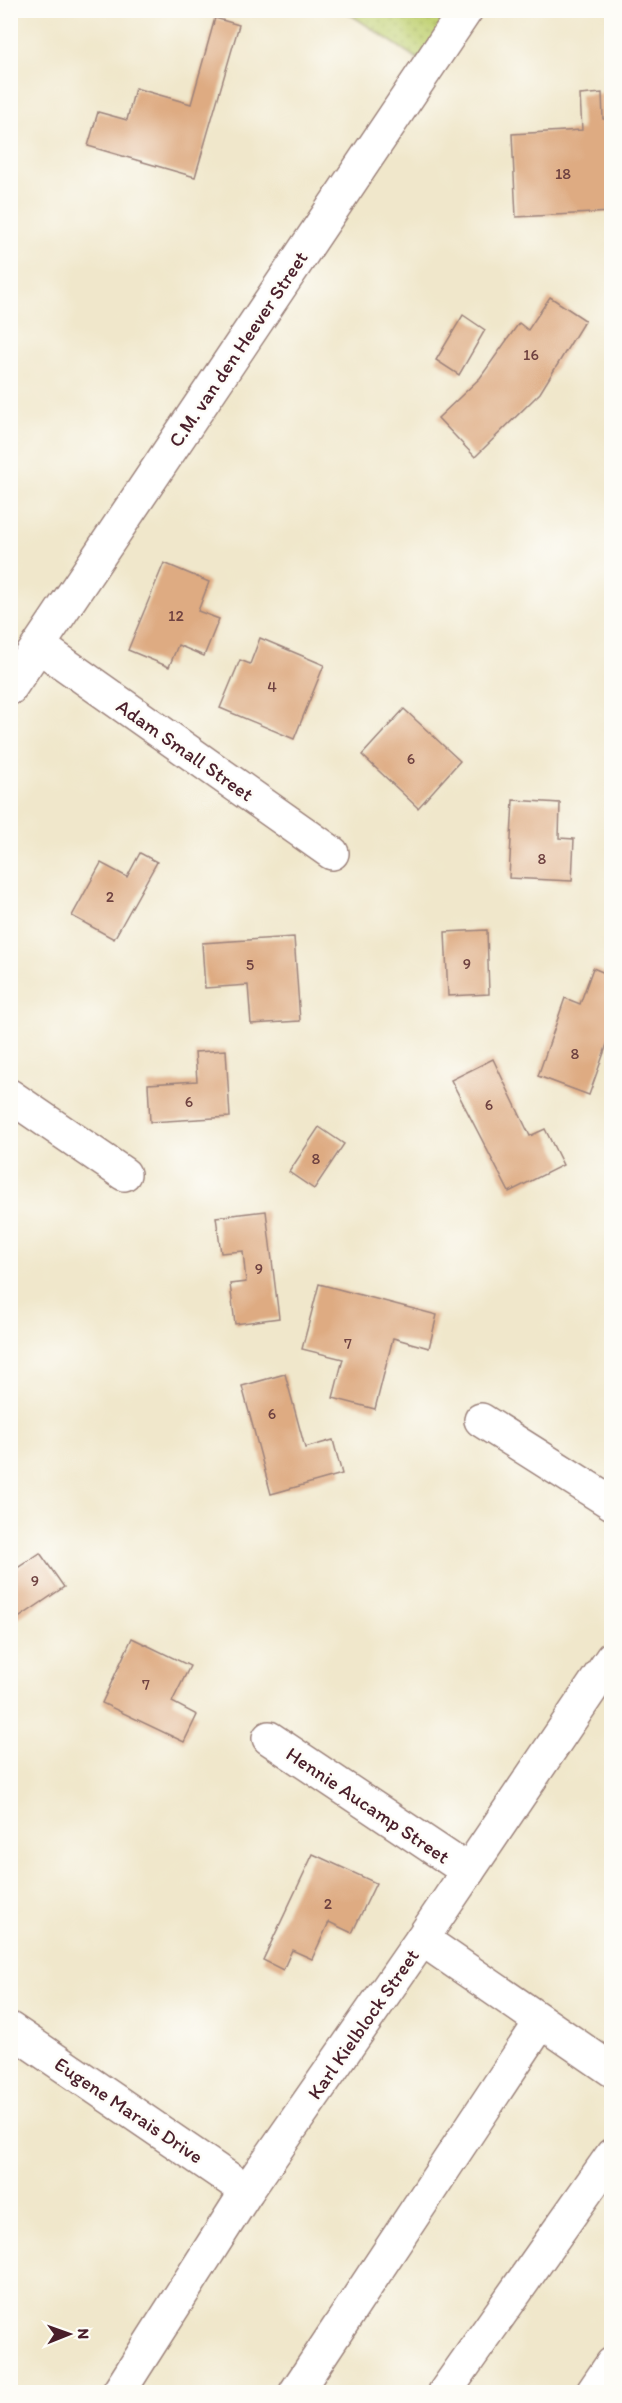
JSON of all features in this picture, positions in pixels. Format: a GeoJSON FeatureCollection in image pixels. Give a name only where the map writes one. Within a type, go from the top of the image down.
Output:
{"type":"FeatureCollection","features":[{"type":"Feature","properties":{"kind":"street","name":"C.M. van den Heever Street"},"geometry":{"type":"LineString","coordinates":[[10,688],[466,10]]}},
{"type":"Feature","properties":{"kind":"street","name":"Adam Small Street"},"geometry":{"type":"LineString","coordinates":[[39,646],[332,853]]}},
{"type":"Feature","properties":{"kind":"street"},"geometry":{"type":"LineString","coordinates":[[10,1096],[124,1174]]}},
{"type":"Feature","properties":{"kind":"street"},"geometry":{"type":"LineString","coordinates":[[481,1420],[612,1503]]}},
{"type":"Feature","properties":{"kind":"street","name":"Karl Kielblock Street"},"geometry":{"type":"LineString","coordinates":[[119,2392],[247,2190],[422,1939],[612,1658]]}},
{"type":"Feature","properties":{"kind":"street","name":"Hennie Aucamp Street"},"geometry":{"type":"LineString","coordinates":[[269,1738],[468,1871]]}},
{"type":"Feature","properties":{"kind":"street"},"geometry":{"type":"LineString","coordinates":[[422,1939],[612,2070]]}},
{"type":"Feature","properties":{"kind":"street"},"geometry":{"type":"LineString","coordinates":[[296,2392],[541,2022]]}},
{"type":"Feature","properties":{"kind":"street","name":"Eugene Marais Drive"},"geometry":{"type":"LineString","coordinates":[[10,2030],[247,2190]]}},
{"type":"Feature","properties":{"kind":"street"},"geometry":{"type":"LineString","coordinates":[[445,2392],[612,2155]]}},
{"type":"Feature","properties":{"kind":"street"},"geometry":{"type":"LineString","coordinates":[[593,2392],[612,2364]]}},
{"type":"Feature","properties":{"kind":"green space"},"geometry":{"type":"Polygon","coordinates":[[[345,11],[457,11],[422,62],[345,11]]]}},
{"type":"Feature","properties":{"kind":"building"},"geometry":{"type":"Polygon","coordinates":[[[215,18],[239,25],[195,177],[88,146],[98,112],[127,120],[135,88],[191,104],[215,18]]]}},
{"type":"Feature","properties":{"kind":"building"},"geometry":{"type":"Polygon","coordinates":[[[602,93],[603,119],[612,119],[612,212],[516,217],[512,134],[582,130],[580,95],[602,93]]]}},
{"type":"Feature","properties":{"kind":"building"},"geometry":{"type":"Polygon","coordinates":[[[550,297],[585,320],[540,393],[475,457],[438,418],[480,378],[519,323],[528,330],[550,297]]]}},
{"type":"Feature","properties":{"kind":"building"},"geometry":{"type":"Polygon","coordinates":[[[463,315],[485,330],[459,375],[436,360],[463,315]]]}},
{"type":"Feature","properties":{"kind":"building"},"geometry":{"type":"Polygon","coordinates":[[[164,563],[209,582],[198,611],[219,619],[204,656],[178,645],[169,667],[128,650],[164,563]]]}},
{"type":"Feature","properties":{"kind":"building"},"geometry":{"type":"Polygon","coordinates":[[[260,638],[324,665],[294,739],[220,708],[240,660],[250,664],[260,638]]]}},
{"type":"Feature","properties":{"kind":"building"},"geometry":{"type":"Polygon","coordinates":[[[404,709],[460,761],[418,808],[362,755],[404,709]]]}},
{"type":"Feature","properties":{"kind":"building"},"geometry":{"type":"Polygon","coordinates":[[[513,800],[560,803],[559,838],[574,839],[572,881],[509,878],[513,800]]]}},
{"type":"Feature","properties":{"kind":"building"},"geometry":{"type":"Polygon","coordinates":[[[140,853],[157,862],[114,939],[72,916],[101,863],[127,877],[140,853]]]}},
{"type":"Feature","properties":{"kind":"building"},"geometry":{"type":"Polygon","coordinates":[[[487,930],[489,994],[448,996],[445,932],[487,930]]]}},
{"type":"Feature","properties":{"kind":"building"},"geometry":{"type":"Polygon","coordinates":[[[294,937],[300,1021],[251,1024],[248,985],[205,988],[202,943],[294,937]]]}},
{"type":"Feature","properties":{"kind":"building"},"geometry":{"type":"Polygon","coordinates":[[[593,968],[612,976],[612,1030],[589,1095],[538,1076],[565,998],[580,1004],[593,968]]]}},
{"type":"Feature","properties":{"kind":"building"},"geometry":{"type":"Polygon","coordinates":[[[226,1050],[230,1117],[150,1122],[148,1084],[197,1081],[195,1052],[226,1050]]]}},
{"type":"Feature","properties":{"kind":"building"},"geometry":{"type":"Polygon","coordinates":[[[493,1059],[530,1136],[545,1129],[563,1165],[509,1192],[451,1080],[493,1059]]]}},
{"type":"Feature","properties":{"kind":"building"},"geometry":{"type":"Polygon","coordinates":[[[319,1127],[344,1144],[314,1189],[289,1172],[319,1127]]]}},
{"type":"Feature","properties":{"kind":"building"},"geometry":{"type":"Polygon","coordinates":[[[266,1211],[279,1318],[235,1324],[230,1284],[246,1282],[243,1251],[221,1253],[216,1217],[266,1211]]]}},
{"type":"Feature","properties":{"kind":"building"},"geometry":{"type":"Polygon","coordinates":[[[319,1284],[437,1315],[429,1348],[393,1338],[375,1409],[333,1398],[343,1359],[302,1349],[319,1284]]]}},
{"type":"Feature","properties":{"kind":"building"},"geometry":{"type":"Polygon","coordinates":[[[285,1374],[305,1448],[333,1440],[342,1474],[271,1494],[242,1386],[285,1374]]]}},
{"type":"Feature","properties":{"kind":"building"},"geometry":{"type":"Polygon","coordinates":[[[40,1553],[64,1587],[14,1621],[10,1616],[10,1573],[40,1553]]]}},
{"type":"Feature","properties":{"kind":"building"},"geometry":{"type":"Polygon","coordinates":[[[132,1638],[190,1666],[172,1702],[197,1715],[184,1742],[102,1703],[132,1638]]]}},
{"type":"Feature","properties":{"kind":"building"},"geometry":{"type":"Polygon","coordinates":[[[313,1854],[376,1883],[352,1933],[329,1922],[312,1959],[292,1950],[283,1970],[263,1960],[313,1854]]]}}]}
